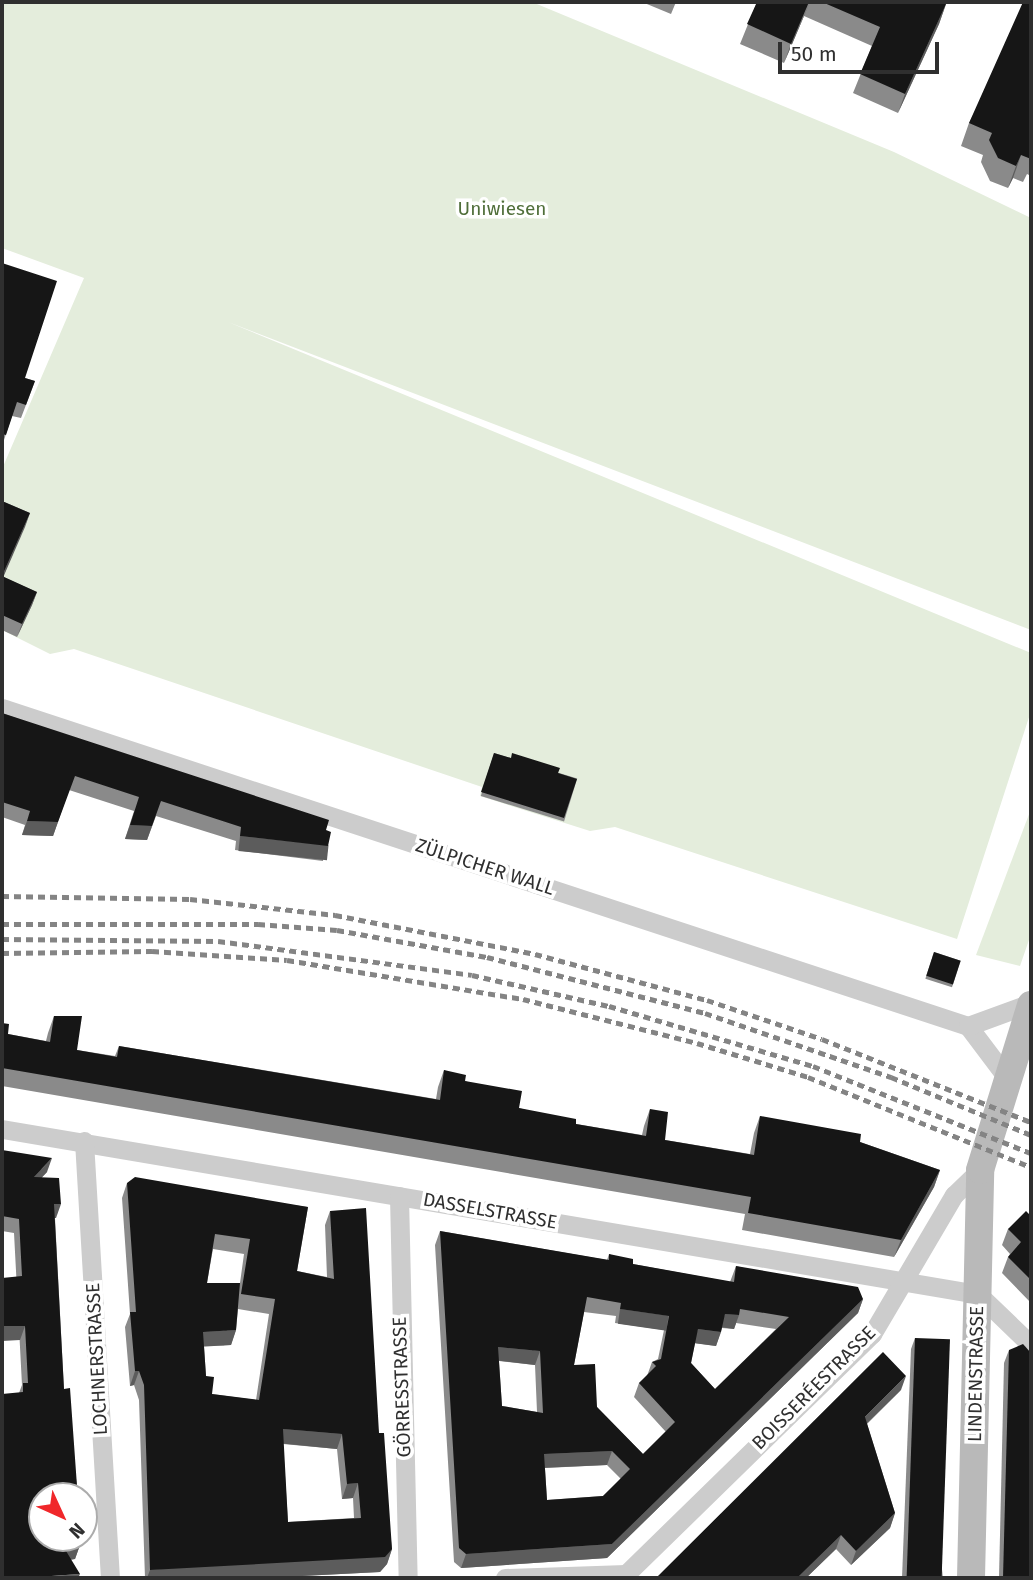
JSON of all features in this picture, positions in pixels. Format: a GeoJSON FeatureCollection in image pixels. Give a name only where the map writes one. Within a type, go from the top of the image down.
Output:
{"type":"FeatureCollection","features":[{"type":"Feature","properties":{"kind":"main road","name":"LINDENSTRASSE"},"geometry":{"type":"LineString","coordinates":[[971,1578],[980,1170],[1031,1004]]}},
{"type":"Feature","properties":{"kind":"street","name":"ZÜLPICHER WALL"},"geometry":{"type":"LineString","coordinates":[[2,708],[968,1026]]}},
{"type":"Feature","properties":{"kind":"street"},"geometry":{"type":"LineString","coordinates":[[1008,1079],[968,1026],[1031,1004]]}},
{"type":"Feature","properties":{"kind":"street","name":"DASSELSTRASSE"},"geometry":{"type":"LineString","coordinates":[[2,1129],[84,1140],[901,1283],[978,1294]]}},
{"type":"Feature","properties":{"kind":"street","name":"LOCHNERSTRASSE"},"geometry":{"type":"LineString","coordinates":[[84,1140],[110,1578]]}},
{"type":"Feature","properties":{"kind":"street","name":"BOISSERÉESTRASSE"},"geometry":{"type":"LineString","coordinates":[[615,1577],[626,1574],[872,1335],[954,1195],[980,1170]]}},
{"type":"Feature","properties":{"kind":"street","name":"GÖRRESSTRASSE"},"geometry":{"type":"LineString","coordinates":[[399,1196],[408,1578]]}},
{"type":"Feature","properties":{"kind":"street"},"geometry":{"type":"LineString","coordinates":[[978,1294],[1031,1345]]}},
{"type":"Feature","properties":{"kind":"street"},"geometry":{"type":"LineString","coordinates":[[505,1578],[615,1577]]}},
{"type":"Feature","properties":{"kind":"green space","name":"Uniwiesen"},"geometry":{"type":"Polygon","coordinates":[[[2,2],[532,2],[894,152],[1031,218],[1031,630],[228,322],[1031,653],[1031,711],[957,939],[615,827],[590,831],[480,796],[482,787],[74,649],[50,654],[2,630],[2,469],[84,278],[2,248],[2,2]]]}},
{"type":"Feature","properties":{"kind":"green space"},"geometry":{"type":"Polygon","coordinates":[[[1031,809],[1031,934],[1020,966],[976,955],[1031,809]]]}},
{"type":"Feature","properties":{"kind":"building"},"geometry":{"type":"Polygon","coordinates":[[[757,2],[809,2],[791,44],[747,24],[757,2]]]}},
{"type":"Feature","properties":{"kind":"building"},"geometry":{"type":"Polygon","coordinates":[[[822,2],[946,4],[905,94],[860,74],[880,27],[822,2]]]}},
{"type":"Feature","properties":{"kind":"building"},"geometry":{"type":"Polygon","coordinates":[[[1023,2],[1031,2],[1031,159],[1021,155],[1016,166],[998,158],[989,140],[992,133],[969,123],[1023,2]]]}},
{"type":"Feature","properties":{"kind":"building"},"geometry":{"type":"Polygon","coordinates":[[[2,263],[57,281],[25,378],[35,381],[26,405],[17,402],[6,435],[2,434],[2,263]]]}},
{"type":"Feature","properties":{"kind":"building"},"geometry":{"type":"Polygon","coordinates":[[[2,501],[30,513],[2,576],[2,501]]]}},
{"type":"Feature","properties":{"kind":"building"},"geometry":{"type":"Polygon","coordinates":[[[2,576],[37,592],[22,624],[2,615],[2,576]]]}},
{"type":"Feature","properties":{"kind":"building"},"geometry":{"type":"Polygon","coordinates":[[[2,713],[329,820],[326,830],[331,832],[328,846],[240,836],[241,827],[161,801],[152,826],[130,825],[139,797],[75,776],[58,822],[27,821],[30,811],[2,802],[2,713]]]}},
{"type":"Feature","properties":{"kind":"building"},"geometry":{"type":"Polygon","coordinates":[[[494,753],[511,758],[512,753],[560,768],[558,773],[577,779],[564,818],[481,792],[494,753]]]}},
{"type":"Feature","properties":{"kind":"building"},"geometry":{"type":"Polygon","coordinates":[[[934,952],[961,961],[953,984],[926,976],[934,952]]]}},
{"type":"Feature","properties":{"kind":"building"},"geometry":{"type":"Polygon","coordinates":[[[54,1016],[82,1016],[77,1050],[117,1057],[119,1046],[440,1100],[444,1070],[466,1075],[465,1081],[522,1091],[519,1108],[576,1119],[576,1124],[646,1136],[650,1109],[668,1112],[665,1140],[754,1155],[760,1116],[861,1134],[860,1142],[940,1170],[901,1240],[748,1213],[751,1197],[2,1068],[2,1023],[9,1024],[8,1034],[50,1042],[54,1016]]]}},
{"type":"Feature","properties":{"kind":"building"},"geometry":{"type":"Polygon","coordinates":[[[2,1150],[52,1158],[34,1177],[59,1178],[61,1204],[54,1204],[64,1389],[70,1388],[77,1482],[28,1482],[28,1552],[67,1552],[80,1574],[2,1578],[2,1394],[23,1392],[23,1383],[28,1383],[25,1326],[2,1326],[2,1278],[22,1276],[19,1219],[2,1216],[2,1150]]]}},
{"type":"Feature","properties":{"kind":"building"},"geometry":{"type":"Polygon","coordinates":[[[135,1177],[308,1207],[297,1271],[334,1279],[330,1211],[366,1208],[379,1433],[384,1433],[392,1549],[385,1557],[150,1570],[144,1385],[139,1371],[135,1371],[130,1312],[136,1312],[127,1183],[135,1177]],[[215,1234],[207,1283],[240,1283],[236,1330],[203,1332],[206,1376],[214,1377],[212,1394],[259,1400],[275,1299],[241,1294],[250,1239],[215,1234]],[[283,1429],[288,1522],[361,1518],[358,1483],[347,1484],[342,1434],[283,1429]]]}},
{"type":"Feature","properties":{"kind":"building"},"geometry":{"type":"Polygon","coordinates":[[[1026,1211],[1031,1216],[1031,1280],[1008,1257],[1021,1242],[1008,1229],[1026,1211]]]}},
{"type":"Feature","properties":{"kind":"building"},"geometry":{"type":"Polygon","coordinates":[[[440,1231],[609,1260],[609,1254],[633,1259],[633,1264],[734,1282],[736,1266],[858,1287],[863,1299],[612,1544],[466,1554],[459,1548],[440,1231]],[[587,1297],[574,1365],[595,1364],[597,1407],[643,1454],[675,1422],[639,1383],[656,1366],[652,1362],[661,1359],[669,1316],[620,1309],[621,1303],[587,1297]],[[740,1309],[739,1315],[725,1314],[721,1332],[698,1329],[691,1363],[715,1389],[789,1317],[740,1309]],[[498,1347],[502,1406],[543,1413],[540,1351],[498,1347]],[[612,1451],[544,1454],[547,1500],[603,1496],[630,1469],[612,1451]]]}},
{"type":"Feature","properties":{"kind":"building"},"geometry":{"type":"Polygon","coordinates":[[[915,1338],[950,1339],[942,1578],[907,1578],[915,1338]]]}},
{"type":"Feature","properties":{"kind":"building"},"geometry":{"type":"Polygon","coordinates":[[[1023,1344],[1031,1353],[1031,1578],[1003,1578],[1009,1350],[1023,1344]]]}},
{"type":"Feature","properties":{"kind":"building"},"geometry":{"type":"Polygon","coordinates":[[[883,1352],[906,1376],[865,1417],[895,1513],[856,1551],[841,1535],[797,1578],[656,1578],[883,1352]]]}},
{"type":"Feature","properties":{"kind":"railway"},"geometry":{"type":"LineString","coordinates":[[2,896],[190,899],[335,915],[535,954],[707,1000],[822,1039],[1031,1122]]}},
{"type":"Feature","properties":{"kind":"railway"},"geometry":{"type":"LineString","coordinates":[[2,924],[258,924],[337,930],[487,957],[705,1013],[891,1077],[1031,1135]]}},
{"type":"Feature","properties":{"kind":"railway"},"geometry":{"type":"LineString","coordinates":[[2,939],[218,941],[472,975],[609,1006],[813,1066],[1031,1153]]}},
{"type":"Feature","properties":{"kind":"railway"},"geometry":{"type":"LineString","coordinates":[[2,953],[152,951],[287,960],[523,999],[697,1043],[808,1077],[1031,1167]]}}]}
